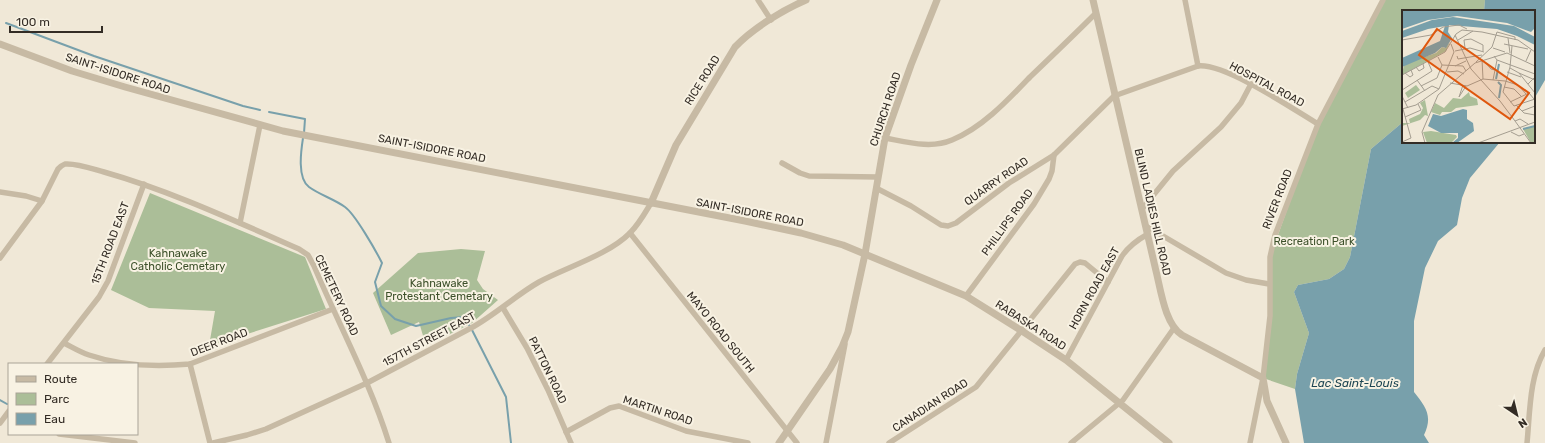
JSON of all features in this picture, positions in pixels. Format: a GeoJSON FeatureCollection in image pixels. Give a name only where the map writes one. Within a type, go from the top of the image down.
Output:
{"type":"FeatureCollection","features":[{"type":"Feature","properties":{"kind":"street"},"geometry":{"type":"LineString","coordinates":[[758,0],[771,20]]}},
{"type":"Feature","properties":{"kind":"street","name":"RICE ROAD"},"geometry":{"type":"LineString","coordinates":[[651,203],[676,145],[735,47],[742,40],[771,20],[804,0]]}},
{"type":"Feature","properties":{"kind":"street","name":"CHURCH ROAD"},"geometry":{"type":"LineString","coordinates":[[779,443],[830,369],[842,348],[848,332],[865,254],[885,138],[911,65],[937,0]]}},
{"type":"Feature","properties":{"kind":"street","name":"BLIND LADIES HILL ROAD"},"geometry":{"type":"LineString","coordinates":[[1093,0],[1114,96],[1166,309],[1174,328]]}},
{"type":"Feature","properties":{"kind":"street"},"geometry":{"type":"LineString","coordinates":[[1185,0],[1198,66]]}},
{"type":"Feature","properties":{"kind":"street","name":"RIVER ROAD"},"geometry":{"type":"LineString","coordinates":[[1286,443],[1267,401],[1263,378],[1270,316],[1270,257],[1275,235],[1318,124],[1383,0]]}},
{"type":"Feature","properties":{"kind":"street"},"geometry":{"type":"LineString","coordinates":[[885,138],[923,144],[937,144],[952,141],[972,129],[1010,99],[1096,13]]}},
{"type":"Feature","properties":{"kind":"street","name":"SAINT-ISIDORE ROAD"},"geometry":{"type":"LineString","coordinates":[[0,44],[72,71],[125,88],[283,131],[801,233],[843,245],[865,254]]}},
{"type":"Feature","properties":{"kind":"street","name":"HOSPITAL ROAD"},"geometry":{"type":"LineString","coordinates":[[1114,96],[1198,66],[1205,65],[1214,67],[1251,84],[1318,124]]}},
{"type":"Feature","properties":{"kind":"street"},"geometry":{"type":"LineString","coordinates":[[1142,210],[1173,171],[1221,127],[1241,103],[1251,84]]}},
{"type":"Feature","properties":{"kind":"street","name":"QUARRY ROAD"},"geometry":{"type":"LineString","coordinates":[[876,188],[911,206],[932,221],[941,225],[948,226],[956,223],[1009,183],[1054,155],[1114,96]]}},
{"type":"Feature","properties":{"kind":"street"},"geometry":{"type":"LineString","coordinates":[[240,223],[260,125]]}},
{"type":"Feature","properties":{"kind":"street","name":"PHILLIPS ROAD"},"geometry":{"type":"LineString","coordinates":[[966,296],[1034,204],[1049,179],[1052,171],[1054,155]]}},
{"type":"Feature","properties":{"kind":"street"},"geometry":{"type":"LineString","coordinates":[[782,163],[800,173],[809,176],[878,177]]}},
{"type":"Feature","properties":{"kind":"street","name":"CEMETERY ROAD"},"geometry":{"type":"LineString","coordinates":[[0,258],[42,201],[60,166],[65,164],[91,169],[144,184],[300,249],[308,255],[367,383],[381,416],[389,443]]}},
{"type":"Feature","properties":{"kind":"street","name":"15TH ROAD EAST"},"geometry":{"type":"LineString","coordinates":[[48,363],[99,297],[108,281],[144,184]]}},
{"type":"Feature","properties":{"kind":"street"},"geometry":{"type":"LineString","coordinates":[[0,192],[26,196],[42,201]]}},
{"type":"Feature","properties":{"kind":"street","name":"157TH STREET EAST"},"geometry":{"type":"LineString","coordinates":[[212,443],[247,436],[266,429],[367,383],[471,328],[503,308],[538,283],[606,250],[630,233],[651,203]]}},
{"type":"Feature","properties":{"kind":"street"},"geometry":{"type":"LineString","coordinates":[[1147,230],[1226,273],[1246,280],[1269,284]]}},
{"type":"Feature","properties":{"kind":"street","name":"HORN ROAD EAST"},"geometry":{"type":"LineString","coordinates":[[1066,360],[1128,247],[1147,230]]}},
{"type":"Feature","properties":{"kind":"street","name":"MAYO ROAD SOUTH"},"geometry":{"type":"LineString","coordinates":[[630,233],[797,443]]}},
{"type":"Feature","properties":{"kind":"street","name":"RABASKA ROAD"},"geometry":{"type":"LineString","coordinates":[[865,254],[966,296],[1066,360],[1169,443]]}},
{"type":"Feature","properties":{"kind":"street","name":"CANADIAN ROAD"},"geometry":{"type":"LineString","coordinates":[[889,443],[976,386],[1075,264],[1080,262],[1085,263],[1108,282]]}},
{"type":"Feature","properties":{"kind":"street","name":"PATTON ROAD"},"geometry":{"type":"LineString","coordinates":[[503,308],[527,348],[548,390],[571,443]]}},
{"type":"Feature","properties":{"kind":"street","name":"DEER ROAD"},"geometry":{"type":"LineString","coordinates":[[138,363],[166,366],[190,364],[333,309]]}},
{"type":"Feature","properties":{"kind":"street"},"geometry":{"type":"LineString","coordinates":[[1072,443],[1120,403],[1174,328],[1182,335],[1263,378],[1250,443]]}},
{"type":"Feature","properties":{"kind":"street"},"geometry":{"type":"LineString","coordinates":[[826,443],[848,332]]}},
{"type":"Feature","properties":{"kind":"street","name":"DEER ROAD"},"geometry":{"type":"LineString","coordinates":[[64,343],[87,354],[108,360],[137,363]]}},
{"type":"Feature","properties":{"kind":"street"},"geometry":{"type":"LineString","coordinates":[[1528,443],[1534,380],[1541,356],[1545,350]]}},
{"type":"Feature","properties":{"kind":"street"},"geometry":{"type":"LineString","coordinates":[[190,364],[212,443]]}},
{"type":"Feature","properties":{"kind":"street","name":"MARTIN ROAD"},"geometry":{"type":"LineString","coordinates":[[566,432],[610,408],[619,406],[686,431],[748,443]]}},
{"type":"Feature","properties":{"kind":"street"},"geometry":{"type":"LineString","coordinates":[[0,423],[8,412]]}},
{"type":"Feature","properties":{"kind":"street"},"geometry":{"type":"LineString","coordinates":[[67,435],[135,443]]}},
{"type":"Feature","properties":{"kind":"green space","name":"Recreation Park"},"geometry":{"type":"Polygon","coordinates":[[[1383,0],[1485,0],[1484,10],[1402,10],[1402,123],[1371,149],[1350,257],[1344,269],[1329,279],[1298,285],[1294,292],[1309,333],[1297,374],[1295,389],[1263,378],[1270,316],[1270,257],[1318,124],[1383,0]]]}},
{"type":"Feature","properties":{"kind":"green space","name":"Kahnawake Catholic Cemetary"},"geometry":{"type":"Polygon","coordinates":[[[150,193],[305,257],[326,309],[209,346],[215,311],[149,308],[111,290],[150,193]]]}},
{"type":"Feature","properties":{"kind":"green space","name":"Kahnawake Protestant Cemetary"},"geometry":{"type":"Polygon","coordinates":[[[461,249],[485,251],[477,280],[483,289],[498,300],[472,323],[426,346],[419,322],[391,335],[373,293],[418,253],[461,249]]]}},
{"type":"Feature","properties":{"kind":"water"},"geometry":{"type":"Polygon","coordinates":[[[1485,0],[1545,0],[1545,80],[1535,97],[1535,10],[1484,10],[1485,0]]]}},
{"type":"Feature","properties":{"kind":"water","name":"Lac Saint-Louis"},"geometry":{"type":"Polygon","coordinates":[[[1402,123],[1402,143],[1499,143],[1470,178],[1462,198],[1457,225],[1438,241],[1425,268],[1414,321],[1414,392],[1422,402],[1427,412],[1428,422],[1424,435],[1429,443],[1304,443],[1295,389],[1297,374],[1309,333],[1294,292],[1298,285],[1329,279],[1344,269],[1350,257],[1371,149],[1402,123]]]}},
{"type":"Feature","properties":{"kind":"waterway"},"geometry":{"type":"LineString","coordinates":[[6,23],[94,56],[243,106],[260,110]]}},
{"type":"Feature","properties":{"kind":"waterway"},"geometry":{"type":"LineString","coordinates":[[269,112],[305,119],[304,133]]}},
{"type":"Feature","properties":{"kind":"waterway"},"geometry":{"type":"LineString","coordinates":[[303,138],[301,150],[301,171],[305,183],[313,190],[341,204],[349,211],[365,233],[382,263],[375,282],[381,306],[395,319],[416,326],[451,318],[464,317],[506,397],[511,443]]}},
{"type":"Feature","properties":{"kind":"waterway"},"geometry":{"type":"LineString","coordinates":[[0,400],[7,404]]}}]}
